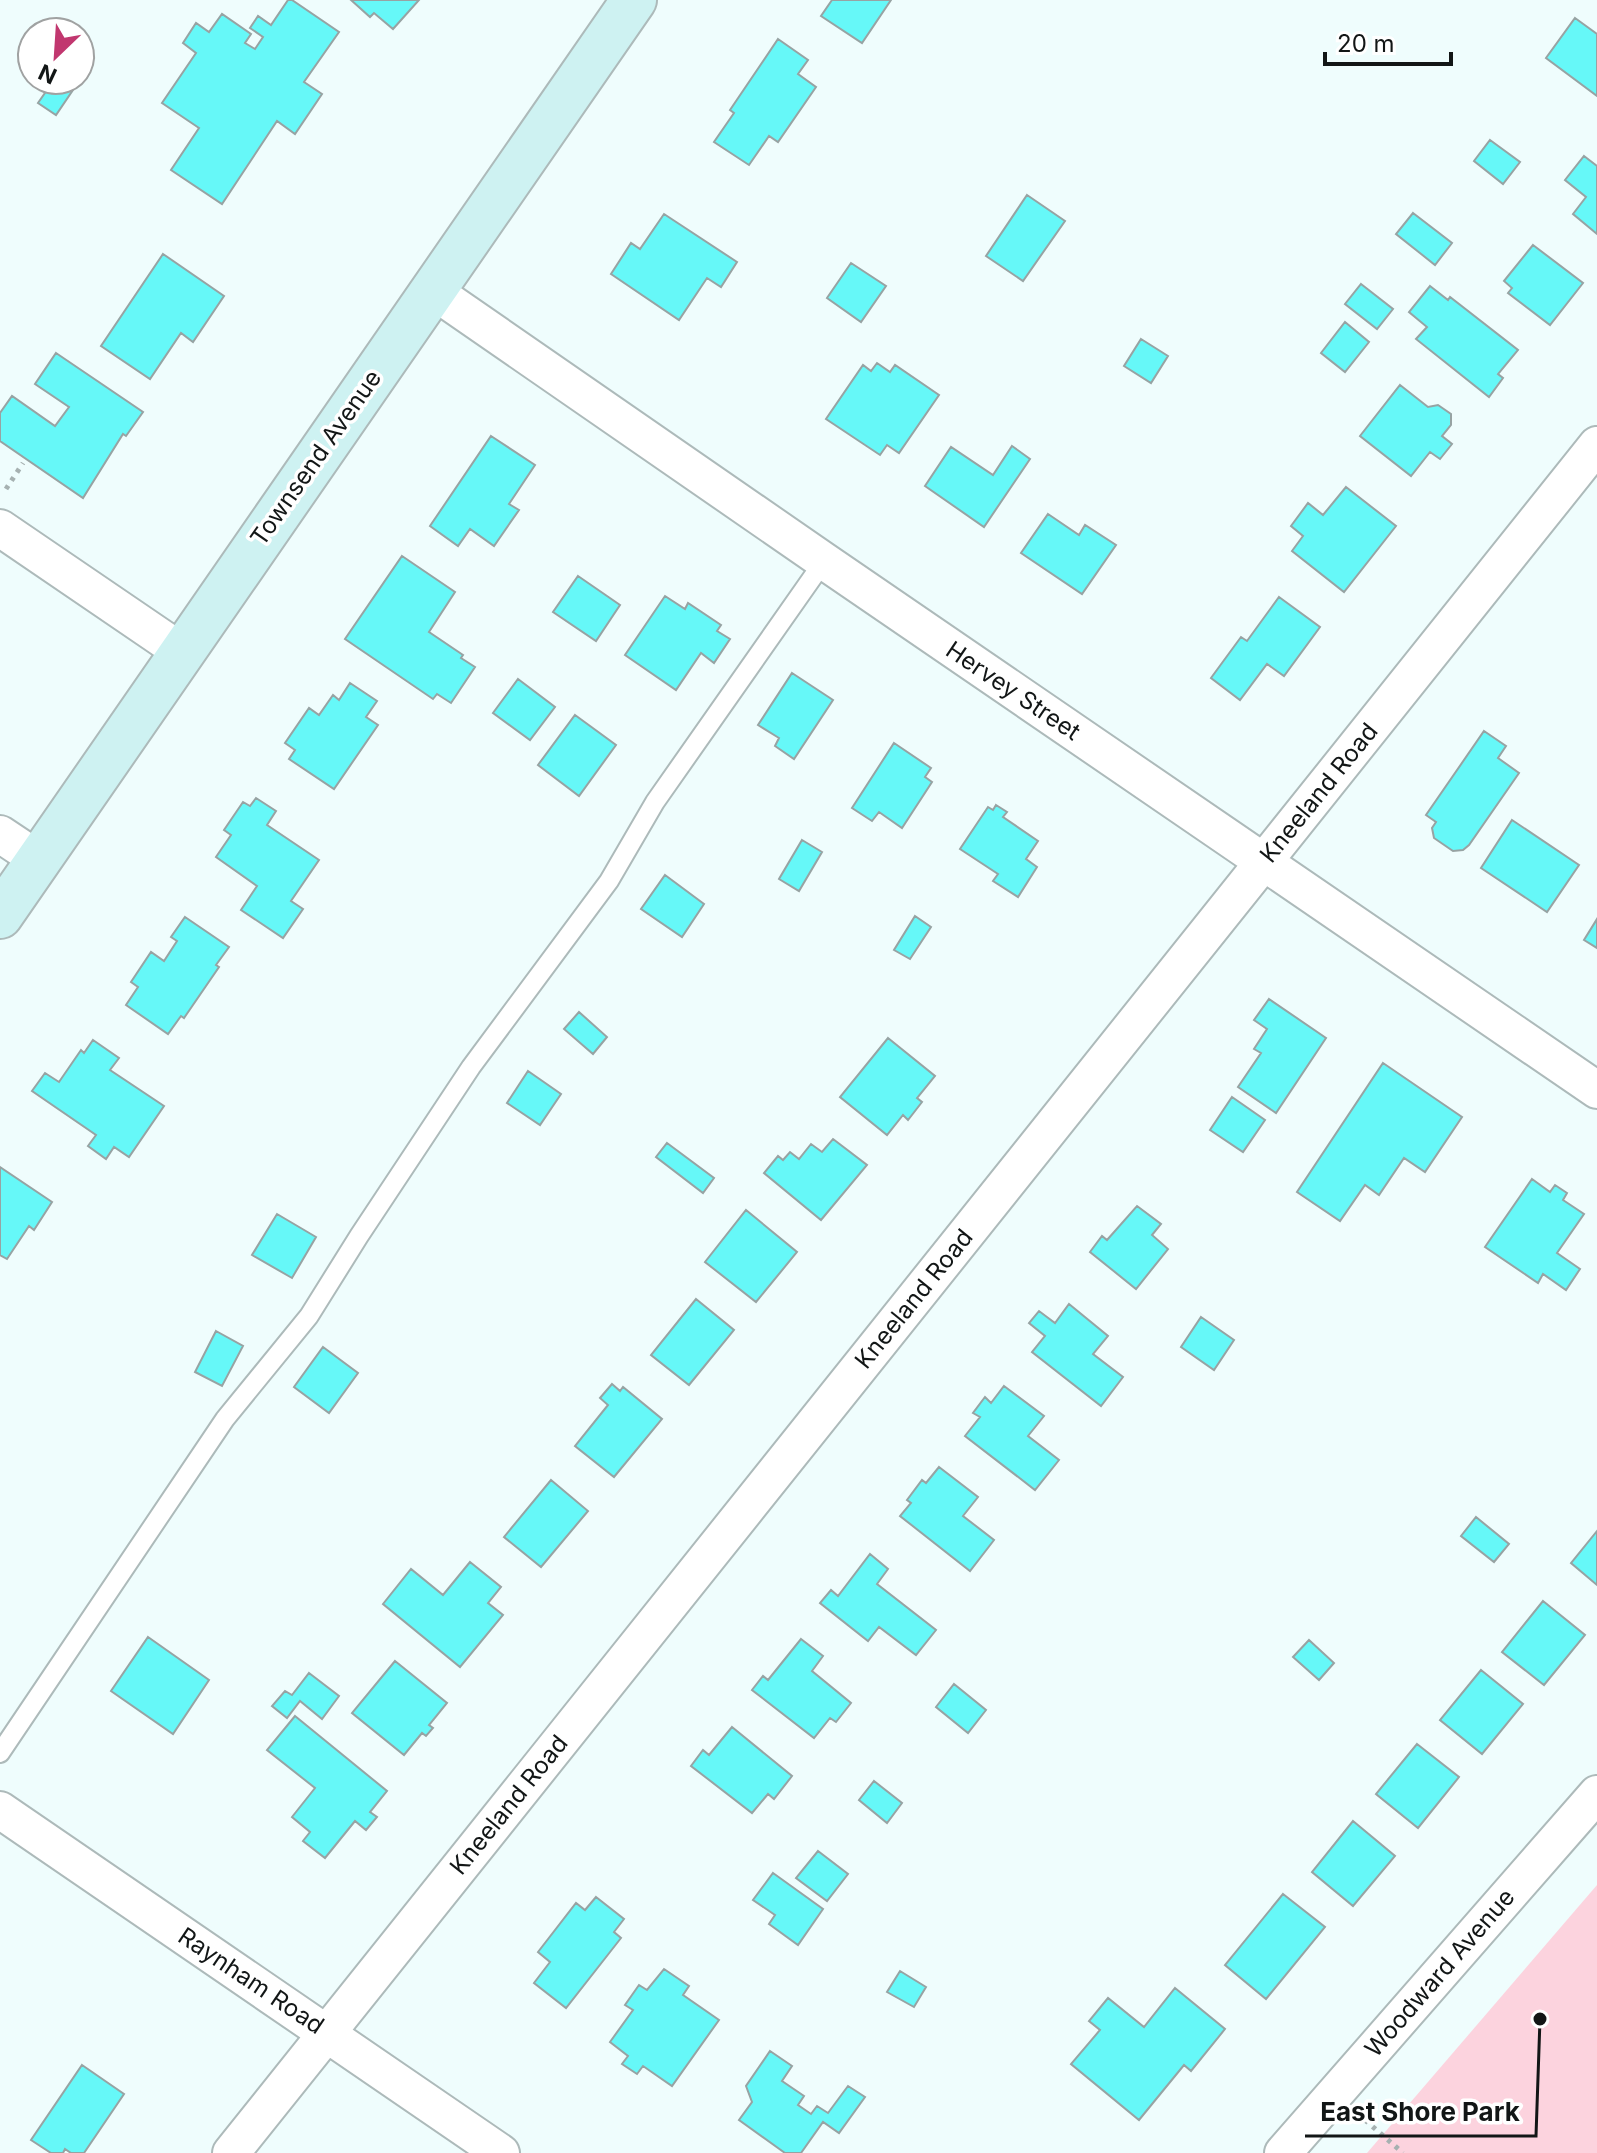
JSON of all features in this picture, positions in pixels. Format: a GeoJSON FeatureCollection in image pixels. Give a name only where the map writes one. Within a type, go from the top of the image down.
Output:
{"type":"FeatureCollection","features":[{"type":"Feature","properties":{"kind":"main road","name":"Townsend Avenue"},"geometry":{"type":"LineString","coordinates":[[0,916],[634,0]]}},
{"type":"Feature","properties":{"kind":"street","name":"Hervey Street"},"geometry":{"type":"LineString","coordinates":[[432,290],[1597,1090]]}},
{"type":"Feature","properties":{"kind":"street","name":"Kneeland Road"},"geometry":{"type":"LineString","coordinates":[[231,2153],[1597,445]]}},
{"type":"Feature","properties":{"kind":"street"},"geometry":{"type":"LineString","coordinates":[[0,528],[182,652]]}},
{"type":"Feature","properties":{"kind":"street"},"geometry":{"type":"LineString","coordinates":[[0,834],[39,860]]}},
{"type":"Feature","properties":{"kind":"street","name":"Woodward Avenue"},"geometry":{"type":"LineString","coordinates":[[1283,2153],[1597,1794]]}},
{"type":"Feature","properties":{"kind":"street","name":"Raynham Road"},"geometry":{"type":"LineString","coordinates":[[0,1810],[501,2153]]}},
{"type":"Feature","properties":{"kind":"lane"},"geometry":{"type":"LineString","coordinates":[[0,1753],[225,1419],[309,1316],[471,1067],[609,881],[655,802],[824,561]]}},
{"type":"Feature","properties":{"kind":"path"},"geometry":{"type":"LineString","coordinates":[[0,497],[23,463]]}},
{"type":"Feature","properties":{"kind":"path"},"geometry":{"type":"LineString","coordinates":[[1334,2093],[1403,2153]]}},
{"type":"Feature","properties":{"kind":"shaded area"},"geometry":{"type":"Polygon","coordinates":[[[1597,1885],[1597,2153],[1367,2153],[1597,1885]]]}},
{"type":"Feature","properties":{"kind":"building"},"geometry":{"type":"Polygon","coordinates":[[[288,0],[339,32],[304,82],[322,94],[295,134],[277,121],[222,204],[171,170],[199,128],[162,103],[196,53],[183,43],[196,23],[209,32],[222,14],[251,34],[245,43],[255,49],[263,37],[250,28],[258,16],[271,25],[288,0]]]}},
{"type":"Feature","properties":{"kind":"building"},"geometry":{"type":"Polygon","coordinates":[[[351,0],[419,0],[393,29],[374,13],[370,17],[351,0]]]}},
{"type":"Feature","properties":{"kind":"building"},"geometry":{"type":"Polygon","coordinates":[[[832,0],[891,0],[862,43],[821,16],[832,0]]]}},
{"type":"Feature","properties":{"kind":"building"},"geometry":{"type":"Polygon","coordinates":[[[1575,18],[1597,34],[1597,96],[1546,58],[1575,18]]]}},
{"type":"Feature","properties":{"kind":"building"},"geometry":{"type":"Polygon","coordinates":[[[778,39],[808,60],[798,74],[816,87],[778,142],[769,136],[749,165],[714,142],[734,113],[730,110],[778,39]]]}},
{"type":"Feature","properties":{"kind":"building"},"geometry":{"type":"Polygon","coordinates":[[[43,96],[69,96],[56,115],[38,103],[43,96]]]}},
{"type":"Feature","properties":{"kind":"building"},"geometry":{"type":"Polygon","coordinates":[[[1490,140],[1520,162],[1503,184],[1474,161],[1490,140]]]}},
{"type":"Feature","properties":{"kind":"building"},"geometry":{"type":"Polygon","coordinates":[[[1584,156],[1597,166],[1597,234],[1573,214],[1586,197],[1565,180],[1584,156]]]}},
{"type":"Feature","properties":{"kind":"building"},"geometry":{"type":"Polygon","coordinates":[[[1027,195],[1065,221],[1023,281],[986,256],[1027,195]]]}},
{"type":"Feature","properties":{"kind":"building"},"geometry":{"type":"Polygon","coordinates":[[[1413,213],[1452,243],[1435,265],[1396,234],[1413,213]]]}},
{"type":"Feature","properties":{"kind":"building"},"geometry":{"type":"Polygon","coordinates":[[[664,214],[737,262],[721,287],[707,278],[679,320],[611,274],[631,243],[640,249],[664,214]]]}},
{"type":"Feature","properties":{"kind":"building"},"geometry":{"type":"Polygon","coordinates":[[[1533,245],[1583,283],[1550,325],[1508,293],[1512,288],[1504,281],[1533,245]]]}},
{"type":"Feature","properties":{"kind":"building"},"geometry":{"type":"Polygon","coordinates":[[[163,254],[224,296],[193,342],[181,333],[150,379],[101,346],[163,254]]]}},
{"type":"Feature","properties":{"kind":"building"},"geometry":{"type":"Polygon","coordinates":[[[851,263],[886,286],[861,322],[827,298],[851,263]]]}},
{"type":"Feature","properties":{"kind":"building"},"geometry":{"type":"Polygon","coordinates":[[[1361,284],[1393,309],[1377,329],[1345,304],[1361,284]]]}},
{"type":"Feature","properties":{"kind":"building"},"geometry":{"type":"Polygon","coordinates":[[[1430,286],[1448,300],[1450,297],[1518,350],[1498,374],[1503,378],[1489,397],[1416,339],[1427,327],[1409,312],[1430,286]]]}},
{"type":"Feature","properties":{"kind":"building"},"geometry":{"type":"Polygon","coordinates":[[[1345,322],[1369,342],[1345,372],[1321,353],[1345,322]]]}},
{"type":"Feature","properties":{"kind":"building"},"geometry":{"type":"Polygon","coordinates":[[[1141,339],[1168,356],[1151,383],[1124,366],[1141,339]]]}},
{"type":"Feature","properties":{"kind":"building"},"geometry":{"type":"Polygon","coordinates":[[[56,353],[143,412],[126,436],[123,434],[83,498],[0,441],[0,413],[12,396],[55,426],[69,407],[35,384],[56,353]]]}},
{"type":"Feature","properties":{"kind":"building"},"geometry":{"type":"Polygon","coordinates":[[[877,363],[890,372],[895,365],[939,395],[899,453],[887,445],[880,455],[826,419],[863,365],[871,371],[877,363]]]}},
{"type":"Feature","properties":{"kind":"building"},"geometry":{"type":"Polygon","coordinates":[[[1400,385],[1428,407],[1438,405],[1451,414],[1451,425],[1442,436],[1452,444],[1440,459],[1430,452],[1411,476],[1360,436],[1400,385]]]}},
{"type":"Feature","properties":{"kind":"building"},"geometry":{"type":"Polygon","coordinates":[[[491,436],[535,465],[509,504],[519,510],[494,546],[470,529],[458,546],[430,526],[491,436]]]}},
{"type":"Feature","properties":{"kind":"building"},"geometry":{"type":"Polygon","coordinates":[[[1012,446],[1030,459],[984,527],[925,486],[951,447],[993,475],[1012,446]]]}},
{"type":"Feature","properties":{"kind":"building"},"geometry":{"type":"Polygon","coordinates":[[[1346,487],[1396,526],[1344,592],[1292,551],[1303,536],[1291,526],[1308,503],[1323,515],[1346,487]]]}},
{"type":"Feature","properties":{"kind":"building"},"geometry":{"type":"Polygon","coordinates":[[[1048,514],[1079,535],[1085,525],[1116,545],[1082,594],[1021,553],[1048,514]]]}},
{"type":"Feature","properties":{"kind":"building"},"geometry":{"type":"Polygon","coordinates":[[[402,556],[455,592],[429,632],[475,667],[451,703],[437,694],[433,699],[345,639],[402,556]]]}},
{"type":"Feature","properties":{"kind":"building"},"geometry":{"type":"Polygon","coordinates":[[[578,576],[620,605],[596,641],[553,612],[578,576]]]}},
{"type":"Feature","properties":{"kind":"building"},"geometry":{"type":"Polygon","coordinates":[[[665,596],[685,609],[688,603],[721,625],[717,631],[730,639],[714,663],[701,653],[676,690],[625,655],[665,596]]]}},
{"type":"Feature","properties":{"kind":"building"},"geometry":{"type":"Polygon","coordinates":[[[1279,597],[1320,627],[1284,676],[1267,664],[1240,700],[1211,678],[1241,637],[1247,641],[1279,597]]]}},
{"type":"Feature","properties":{"kind":"building"},"geometry":{"type":"Polygon","coordinates":[[[792,673],[833,700],[794,759],[775,746],[779,738],[758,725],[792,673]]]}},
{"type":"Feature","properties":{"kind":"building"},"geometry":{"type":"Polygon","coordinates":[[[518,679],[555,707],[530,740],[493,713],[518,679]]]}},
{"type":"Feature","properties":{"kind":"building"},"geometry":{"type":"Polygon","coordinates":[[[350,683],[377,701],[366,717],[378,725],[334,789],[289,759],[295,750],[285,743],[309,708],[319,715],[333,695],[339,700],[350,683]]]}},
{"type":"Feature","properties":{"kind":"building"},"geometry":{"type":"Polygon","coordinates":[[[575,715],[616,745],[579,796],[538,765],[575,715]]]}},
{"type":"Feature","properties":{"kind":"building"},"geometry":{"type":"Polygon","coordinates":[[[1484,731],[1506,746],[1498,758],[1519,773],[1469,845],[1463,850],[1453,851],[1434,838],[1432,828],[1436,822],[1426,815],[1484,731]]]}},
{"type":"Feature","properties":{"kind":"building"},"geometry":{"type":"Polygon","coordinates":[[[894,743],[931,768],[925,777],[932,782],[902,828],[879,812],[872,821],[852,808],[894,743]]]}},
{"type":"Feature","properties":{"kind":"building"},"geometry":{"type":"Polygon","coordinates":[[[256,798],[276,811],[267,825],[319,860],[291,901],[303,909],[283,938],[241,910],[257,886],[216,857],[231,835],[224,830],[243,802],[250,806],[256,798]]]}},
{"type":"Feature","properties":{"kind":"building"},"geometry":{"type":"Polygon","coordinates":[[[996,805],[1007,812],[1003,817],[1038,841],[1026,859],[1037,867],[1018,897],[993,881],[998,874],[960,849],[988,807],[993,810],[996,805]]]}},
{"type":"Feature","properties":{"kind":"building"},"geometry":{"type":"Polygon","coordinates":[[[1512,820],[1579,865],[1547,912],[1481,868],[1512,820]]]}},
{"type":"Feature","properties":{"kind":"building"},"geometry":{"type":"Polygon","coordinates":[[[802,840],[822,852],[799,891],[779,879],[802,840]]]}},
{"type":"Feature","properties":{"kind":"building"},"geometry":{"type":"Polygon","coordinates":[[[665,875],[704,904],[682,937],[641,909],[665,875]]]}},
{"type":"Feature","properties":{"kind":"building"},"geometry":{"type":"Polygon","coordinates":[[[915,916],[931,927],[910,959],[894,950],[915,916]]]}},
{"type":"Feature","properties":{"kind":"building"},"geometry":{"type":"Polygon","coordinates":[[[185,917],[229,947],[184,1018],[181,1016],[168,1034],[126,1005],[138,987],[131,982],[151,952],[164,961],[177,941],[171,937],[185,917]]]}},
{"type":"Feature","properties":{"kind":"building"},"geometry":{"type":"Polygon","coordinates":[[[1597,919],[1597,948],[1584,940],[1597,919]]]}},
{"type":"Feature","properties":{"kind":"building"},"geometry":{"type":"Polygon","coordinates":[[[1269,999],[1326,1038],[1276,1113],[1238,1087],[1261,1053],[1254,1049],[1267,1029],[1254,1020],[1269,999]]]}},
{"type":"Feature","properties":{"kind":"building"},"geometry":{"type":"Polygon","coordinates":[[[579,1012],[607,1037],[593,1054],[564,1029],[579,1012]]]}},
{"type":"Feature","properties":{"kind":"building"},"geometry":{"type":"Polygon","coordinates":[[[888,1038],[935,1076],[917,1098],[922,1102],[908,1120],[903,1115],[887,1135],[840,1097],[888,1038]]]}},
{"type":"Feature","properties":{"kind":"building"},"geometry":{"type":"Polygon","coordinates":[[[93,1040],[119,1058],[110,1070],[164,1106],[129,1157],[114,1147],[106,1159],[88,1146],[96,1135],[32,1091],[45,1073],[59,1082],[81,1050],[84,1053],[93,1040]]]}},
{"type":"Feature","properties":{"kind":"building"},"geometry":{"type":"Polygon","coordinates":[[[1383,1063],[1462,1117],[1425,1172],[1404,1158],[1379,1195],[1365,1185],[1340,1221],[1297,1192],[1383,1063]]]}},
{"type":"Feature","properties":{"kind":"building"},"geometry":{"type":"Polygon","coordinates":[[[528,1071],[561,1094],[540,1125],[507,1103],[528,1071]]]}},
{"type":"Feature","properties":{"kind":"building"},"geometry":{"type":"Polygon","coordinates":[[[1232,1097],[1265,1120],[1243,1152],[1210,1130],[1232,1097]]]}},
{"type":"Feature","properties":{"kind":"building"},"geometry":{"type":"Polygon","coordinates":[[[833,1139],[867,1165],[821,1220],[764,1173],[778,1156],[783,1160],[790,1152],[799,1159],[811,1144],[822,1152],[833,1139]]]}},
{"type":"Feature","properties":{"kind":"building"},"geometry":{"type":"Polygon","coordinates":[[[667,1143],[714,1178],[703,1193],[656,1157],[667,1143]]]}},
{"type":"Feature","properties":{"kind":"building"},"geometry":{"type":"Polygon","coordinates":[[[0,1167],[52,1202],[34,1230],[29,1226],[7,1259],[0,1255],[0,1167]]]}},
{"type":"Feature","properties":{"kind":"building"},"geometry":{"type":"Polygon","coordinates":[[[1532,1179],[1550,1192],[1555,1185],[1567,1193],[1563,1200],[1584,1214],[1557,1253],[1580,1269],[1566,1290],[1543,1274],[1538,1283],[1485,1247],[1532,1179]]]}},
{"type":"Feature","properties":{"kind":"building"},"geometry":{"type":"Polygon","coordinates":[[[1137,1206],[1161,1224],[1152,1235],[1168,1249],[1136,1289],[1090,1252],[1102,1236],[1107,1240],[1137,1206]]]}},
{"type":"Feature","properties":{"kind":"building"},"geometry":{"type":"Polygon","coordinates":[[[746,1210],[797,1252],[756,1302],[705,1262],[746,1210]]]}},
{"type":"Feature","properties":{"kind":"building"},"geometry":{"type":"Polygon","coordinates":[[[277,1214],[316,1237],[292,1278],[252,1255],[277,1214]]]}},
{"type":"Feature","properties":{"kind":"building"},"geometry":{"type":"Polygon","coordinates":[[[696,1299],[734,1330],[689,1385],[651,1355],[696,1299]]]}},
{"type":"Feature","properties":{"kind":"building"},"geometry":{"type":"Polygon","coordinates":[[[1069,1304],[1108,1336],[1093,1354],[1123,1377],[1101,1406],[1032,1352],[1045,1336],[1029,1323],[1039,1311],[1055,1323],[1069,1304]]]}},
{"type":"Feature","properties":{"kind":"building"},"geometry":{"type":"Polygon","coordinates":[[[1201,1317],[1234,1340],[1214,1370],[1181,1347],[1201,1317]]]}},
{"type":"Feature","properties":{"kind":"building"},"geometry":{"type":"Polygon","coordinates":[[[216,1331],[243,1346],[222,1386],[195,1372],[216,1331]]]}},
{"type":"Feature","properties":{"kind":"building"},"geometry":{"type":"Polygon","coordinates":[[[323,1347],[358,1373],[329,1413],[294,1387],[323,1347]]]}},
{"type":"Feature","properties":{"kind":"building"},"geometry":{"type":"Polygon","coordinates":[[[612,1384],[620,1391],[623,1387],[662,1419],[614,1477],[575,1446],[608,1405],[600,1398],[612,1384]]]}},
{"type":"Feature","properties":{"kind":"building"},"geometry":{"type":"Polygon","coordinates":[[[1004,1386],[1044,1416],[1028,1436],[1059,1460],[1035,1490],[965,1436],[980,1417],[973,1413],[985,1397],[991,1403],[1004,1386]]]}},
{"type":"Feature","properties":{"kind":"building"},"geometry":{"type":"Polygon","coordinates":[[[939,1467],[978,1497],[963,1516],[994,1540],[970,1571],[900,1516],[911,1503],[907,1500],[922,1480],[926,1483],[939,1467]]]}},
{"type":"Feature","properties":{"kind":"building"},"geometry":{"type":"Polygon","coordinates":[[[551,1480],[588,1511],[541,1567],[504,1537],[551,1480]]]}},
{"type":"Feature","properties":{"kind":"building"},"geometry":{"type":"Polygon","coordinates":[[[1476,1517],[1509,1544],[1494,1562],[1461,1536],[1476,1517]]]}},
{"type":"Feature","properties":{"kind":"building"},"geometry":{"type":"Polygon","coordinates":[[[1597,1531],[1597,1585],[1571,1563],[1597,1531]]]}},
{"type":"Feature","properties":{"kind":"building"},"geometry":{"type":"Polygon","coordinates":[[[870,1554],[888,1569],[877,1584],[936,1630],[916,1655],[879,1627],[868,1641],[820,1603],[831,1590],[838,1596],[870,1554]]]}},
{"type":"Feature","properties":{"kind":"building"},"geometry":{"type":"Polygon","coordinates":[[[470,1562],[501,1587],[488,1603],[503,1615],[460,1667],[383,1604],[411,1569],[443,1595],[470,1562]]]}},
{"type":"Feature","properties":{"kind":"building"},"geometry":{"type":"Polygon","coordinates":[[[1543,1601],[1585,1635],[1544,1685],[1502,1652],[1543,1601]]]}},
{"type":"Feature","properties":{"kind":"building"},"geometry":{"type":"Polygon","coordinates":[[[148,1637],[209,1680],[173,1734],[111,1691],[148,1637]]]}},
{"type":"Feature","properties":{"kind":"building"},"geometry":{"type":"Polygon","coordinates":[[[801,1639],[823,1656],[812,1671],[851,1703],[836,1722],[830,1718],[814,1738],[752,1690],[763,1676],[768,1680],[801,1639]]]}},
{"type":"Feature","properties":{"kind":"building"},"geometry":{"type":"Polygon","coordinates":[[[1309,1640],[1334,1663],[1319,1680],[1293,1657],[1309,1640]]]}},
{"type":"Feature","properties":{"kind":"building"},"geometry":{"type":"Polygon","coordinates":[[[395,1661],[447,1703],[429,1725],[433,1728],[426,1736],[422,1733],[404,1755],[352,1713],[395,1661]]]}},
{"type":"Feature","properties":{"kind":"building"},"geometry":{"type":"Polygon","coordinates":[[[1481,1670],[1523,1704],[1482,1754],[1440,1720],[1481,1670]]]}},
{"type":"Feature","properties":{"kind":"building"},"geometry":{"type":"Polygon","coordinates":[[[309,1673],[339,1696],[322,1719],[300,1701],[287,1718],[272,1706],[285,1691],[292,1695],[309,1673]]]}},
{"type":"Feature","properties":{"kind":"building"},"geometry":{"type":"Polygon","coordinates":[[[954,1684],[986,1710],[968,1733],[936,1707],[954,1684]]]}},
{"type":"Feature","properties":{"kind":"building"},"geometry":{"type":"Polygon","coordinates":[[[295,1716],[387,1791],[370,1812],[377,1817],[366,1830],[355,1821],[325,1858],[303,1841],[310,1832],[292,1817],[315,1788],[267,1750],[295,1716]]]}},
{"type":"Feature","properties":{"kind":"building"},"geometry":{"type":"Polygon","coordinates":[[[732,1727],[792,1776],[774,1799],[768,1794],[752,1813],[691,1766],[703,1750],[709,1755],[732,1727]]]}},
{"type":"Feature","properties":{"kind":"building"},"geometry":{"type":"Polygon","coordinates":[[[1417,1744],[1459,1777],[1418,1828],[1376,1794],[1417,1744]]]}},
{"type":"Feature","properties":{"kind":"building"},"geometry":{"type":"Polygon","coordinates":[[[874,1781],[902,1803],[887,1823],[859,1800],[874,1781]]]}},
{"type":"Feature","properties":{"kind":"building"},"geometry":{"type":"Polygon","coordinates":[[[1353,1821],[1395,1856],[1353,1906],[1312,1872],[1353,1821]]]}},
{"type":"Feature","properties":{"kind":"building"},"geometry":{"type":"Polygon","coordinates":[[[818,1851],[848,1874],[827,1901],[796,1878],[818,1851]]]}},
{"type":"Feature","properties":{"kind":"building"},"geometry":{"type":"Polygon","coordinates":[[[773,1873],[823,1909],[798,1945],[769,1924],[775,1915],[753,1900],[773,1873]]]}},
{"type":"Feature","properties":{"kind":"building"},"geometry":{"type":"Polygon","coordinates":[[[1283,1894],[1325,1927],[1266,1999],[1225,1965],[1283,1894]]]}},
{"type":"Feature","properties":{"kind":"building"},"geometry":{"type":"Polygon","coordinates":[[[596,1897],[624,1919],[614,1932],[621,1938],[566,2008],[534,1983],[550,1962],[538,1952],[576,1903],[585,1910],[596,1897]]]}},
{"type":"Feature","properties":{"kind":"building"},"geometry":{"type":"Polygon","coordinates":[[[664,1969],[689,1986],[683,1995],[719,2020],[672,2086],[643,2066],[637,2074],[622,2064],[628,2056],[610,2042],[633,2010],[625,2005],[639,1985],[647,1990],[664,1969]]]}},
{"type":"Feature","properties":{"kind":"building"},"geometry":{"type":"Polygon","coordinates":[[[900,1971],[926,1987],[914,2007],[887,1992],[900,1971]]]}},
{"type":"Feature","properties":{"kind":"building"},"geometry":{"type":"Polygon","coordinates":[[[1175,1988],[1225,2029],[1191,2071],[1184,2065],[1139,2120],[1071,2064],[1100,2030],[1089,2021],[1108,1998],[1144,2027],[1175,1988]]]}},
{"type":"Feature","properties":{"kind":"building"},"geometry":{"type":"Polygon","coordinates":[[[770,2051],[792,2066],[782,2081],[804,2096],[798,2105],[811,2114],[817,2106],[828,2113],[848,2086],[865,2097],[839,2133],[823,2122],[801,2153],[785,2153],[739,2120],[752,2102],[746,2086],[770,2051]]]}},
{"type":"Feature","properties":{"kind":"building"},"geometry":{"type":"Polygon","coordinates":[[[82,2065],[124,2094],[84,2153],[71,2153],[65,2149],[63,2153],[51,2153],[31,2140],[82,2065]]]}},
{"type":"Feature","properties":{"kind":"place","name":"East Shore Park"},"geometry":{"type":"Point","coordinates":[1540,2019]}}]}
